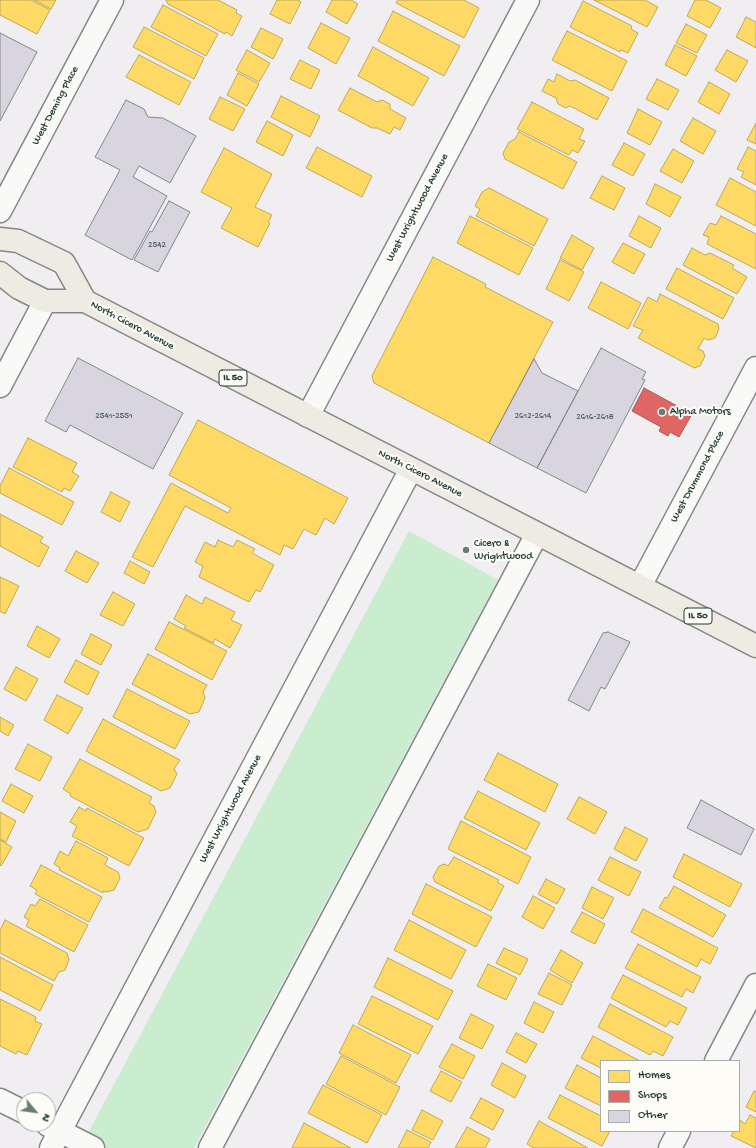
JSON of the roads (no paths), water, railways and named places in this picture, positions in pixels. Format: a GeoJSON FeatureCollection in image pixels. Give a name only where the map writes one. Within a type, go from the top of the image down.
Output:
{"type":"FeatureCollection","features":[{"type":"Feature","properties":{"kind":"main road","name":"North Cicero Avenue"},"geometry":{"type":"LineString","coordinates":[[0,239],[18,240],[64,263],[85,301]]}},
{"type":"Feature","properties":{"kind":"main road","name":"North Cicero Avenue"},"geometry":{"type":"LineString","coordinates":[[0,273],[19,288],[45,301],[85,301],[756,646]]}},
{"type":"Feature","properties":{"kind":"street","name":"West Deming Place"},"geometry":{"type":"LineString","coordinates":[[0,212],[112,0]]}},
{"type":"Feature","properties":{"kind":"street","name":"West Wrightwood Avenue"},"geometry":{"type":"LineString","coordinates":[[308,416],[528,0]]}},
{"type":"Feature","properties":{"kind":"street"},"geometry":{"type":"LineString","coordinates":[[0,386],[45,301]]}},
{"type":"Feature","properties":{"kind":"street","name":"West Drummond Place"},"geometry":{"type":"LineString","coordinates":[[640,586],[756,368]]}},
{"type":"Feature","properties":{"kind":"street","name":"West Wrightwood Avenue"},"geometry":{"type":"LineString","coordinates":[[53,1134],[411,469]]}},
{"type":"Feature","properties":{"kind":"street"},"geometry":{"type":"LineString","coordinates":[[210,1148],[537,534]]}},
{"type":"Feature","properties":{"kind":"street"},"geometry":{"type":"LineString","coordinates":[[717,1060],[756,986]]}},
{"type":"Feature","properties":{"kind":"street"},"geometry":{"type":"LineString","coordinates":[[0,1100],[16,1108]]}},
{"type":"Feature","properties":{"kind":"street"},"geometry":{"type":"LineString","coordinates":[[670,1148],[678,1132]]}},
{"type":"Feature","properties":{"kind":"street"},"geometry":{"type":"LineString","coordinates":[[53,1134],[93,1148]]}},
{"type":"Feature","properties":{"kind":"place","name":"Alpha Motors"},"geometry":{"type":"Point","coordinates":[662,412]}},
{"type":"Feature","properties":{"kind":"place","name":"Cicero & Wrightwood"},"geometry":{"type":"Point","coordinates":[466,550]}}]}
